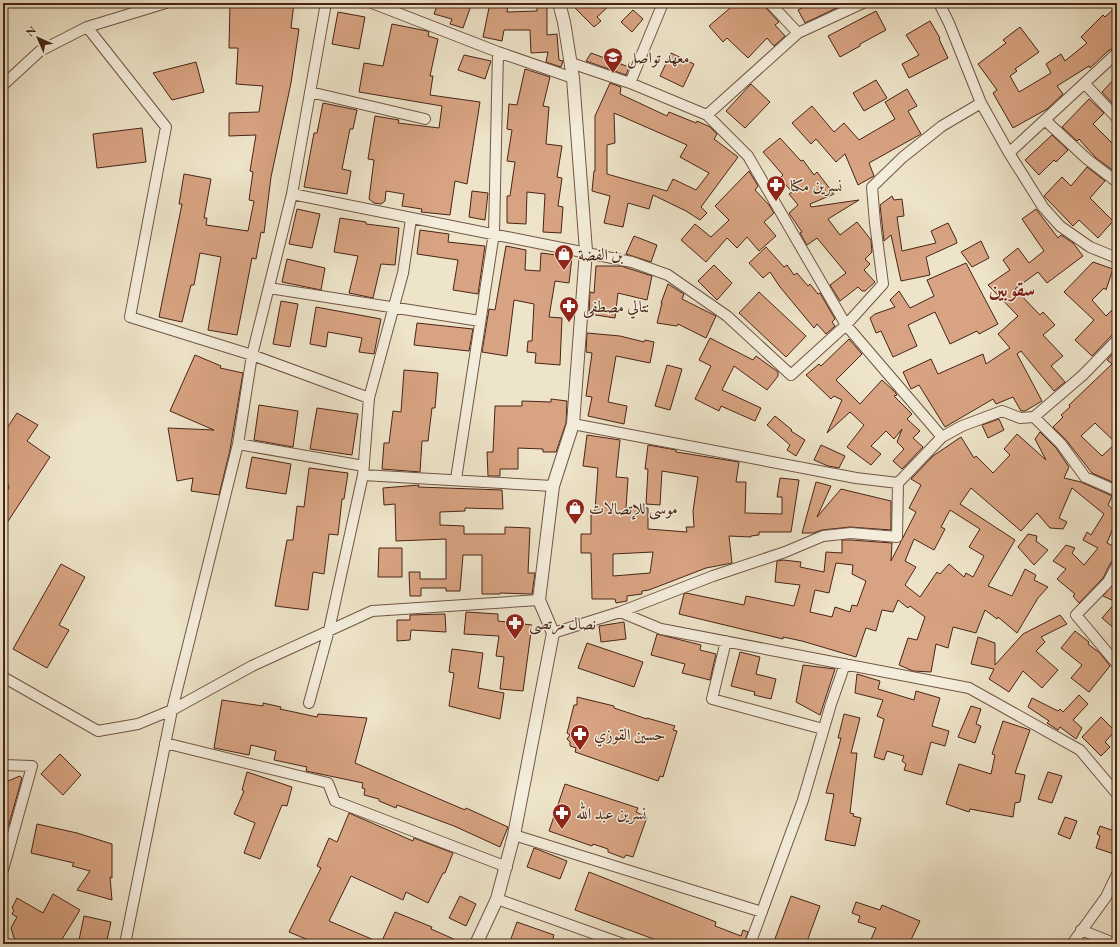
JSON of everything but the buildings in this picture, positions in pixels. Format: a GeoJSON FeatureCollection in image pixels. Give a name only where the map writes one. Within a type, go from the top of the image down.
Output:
{"type":"FeatureCollection","features":[{"type":"Feature","properties":{"kind":"street"},"geometry":{"type":"LineString","coordinates":[[3,84],[40,51],[87,27],[166,3]]}},
{"type":"Feature","properties":{"kind":"street"},"geometry":{"type":"LineString","coordinates":[[125,944],[172,710],[238,444],[252,355],[292,194],[326,3]]}},
{"type":"Feature","properties":{"kind":"street"},"geometry":{"type":"LineString","coordinates":[[372,3],[498,52],[573,78]]}},
{"type":"Feature","properties":{"kind":"street"},"geometry":{"type":"LineString","coordinates":[[476,944],[496,899],[514,835],[553,633],[539,600],[553,486],[573,424],[586,251],[573,78],[558,3]]}},
{"type":"Feature","properties":{"kind":"street"},"geometry":{"type":"LineString","coordinates":[[630,83],[663,3]]}},
{"type":"Feature","properties":{"kind":"street"},"geometry":{"type":"LineString","coordinates":[[770,3],[798,34]]}},
{"type":"Feature","properties":{"kind":"street"},"geometry":{"type":"LineString","coordinates":[[707,115],[798,34],[863,3]]}},
{"type":"Feature","properties":{"kind":"street"},"geometry":{"type":"LineString","coordinates":[[939,3],[949,23],[981,103],[1009,153],[1043,207],[1060,226],[1090,247],[1117,258]]}},
{"type":"Feature","properties":{"kind":"street"},"geometry":{"type":"LineString","coordinates":[[87,27],[166,127],[130,317],[252,355],[369,398]]}},
{"type":"Feature","properties":{"kind":"street"},"geometry":{"type":"LineString","coordinates":[[456,479],[494,233],[498,52]]}},
{"type":"Feature","properties":{"kind":"street"},"geometry":{"type":"LineString","coordinates":[[1009,153],[1117,53]]}},
{"type":"Feature","properties":{"kind":"street"},"geometry":{"type":"LineString","coordinates":[[571,63],[630,83],[707,115],[748,156],[846,324],[942,438]]}},
{"type":"Feature","properties":{"kind":"street"},"geometry":{"type":"LineString","coordinates":[[1085,84],[1117,118]]}},
{"type":"Feature","properties":{"kind":"street"},"geometry":{"type":"LineString","coordinates":[[310,92],[425,119]]}},
{"type":"Feature","properties":{"kind":"street"},"geometry":{"type":"LineString","coordinates":[[292,194],[411,219],[586,251],[632,262],[668,275],[727,316],[791,375],[846,324],[884,284],[875,224],[872,187],[903,157],[942,126],[981,103]]}},
{"type":"Feature","properties":{"kind":"street"},"geometry":{"type":"LineString","coordinates":[[1045,120],[1087,159],[1117,182]]}},
{"type":"Feature","properties":{"kind":"street"},"geometry":{"type":"LineString","coordinates":[[309,702],[329,630],[363,470],[369,398],[403,273],[411,219]]}},
{"type":"Feature","properties":{"kind":"street"},"geometry":{"type":"LineString","coordinates":[[269,288],[480,321]]}},
{"type":"Feature","properties":{"kind":"street"},"geometry":{"type":"LineString","coordinates":[[553,633],[620,612],[712,576],[785,552],[823,536],[851,533],[897,537],[898,483],[942,438],[962,426],[1002,411],[1020,418],[1034,417],[1083,375],[1117,340]]}},
{"type":"Feature","properties":{"kind":"street"},"geometry":{"type":"LineString","coordinates":[[1034,417],[1061,444],[1084,478],[1117,491]]}},
{"type":"Feature","properties":{"kind":"street"},"geometry":{"type":"LineString","coordinates":[[573,424],[856,478],[898,483]]}},
{"type":"Feature","properties":{"kind":"street"},"geometry":{"type":"LineString","coordinates":[[238,444],[363,470],[553,486]]}},
{"type":"Feature","properties":{"kind":"street"},"geometry":{"type":"LineString","coordinates":[[1117,565],[1108,582],[1076,615],[1117,664]]}},
{"type":"Feature","properties":{"kind":"street"},"geometry":{"type":"LineString","coordinates":[[3,677],[98,731],[138,724],[172,710],[252,666],[372,611],[539,600]]}},
{"type":"Feature","properties":{"kind":"street"},"geometry":{"type":"LineString","coordinates":[[620,612],[661,629],[969,688],[1080,750],[1117,794]]}},
{"type":"Feature","properties":{"kind":"street"},"geometry":{"type":"LineString","coordinates":[[726,641],[712,699],[823,730]]}},
{"type":"Feature","properties":{"kind":"street"},"geometry":{"type":"LineString","coordinates":[[750,944],[803,800],[823,730],[846,664]]}},
{"type":"Feature","properties":{"kind":"street"},"geometry":{"type":"LineString","coordinates":[[165,743],[328,783],[335,801],[506,867]]}},
{"type":"Feature","properties":{"kind":"street"},"geometry":{"type":"LineString","coordinates":[[3,765],[32,766],[3,870]]}},
{"type":"Feature","properties":{"kind":"street"},"geometry":{"type":"LineString","coordinates":[[514,835],[762,912]]}},
{"type":"Feature","properties":{"kind":"street"},"geometry":{"type":"LineString","coordinates":[[1072,944],[1106,897],[1117,874]]}},
{"type":"Feature","properties":{"kind":"street"},"geometry":{"type":"LineString","coordinates":[[496,899],[623,944]]}},
{"type":"Feature","properties":{"kind":"street"},"geometry":{"type":"LineString","coordinates":[[1081,930],[1116,944]]}},
{"type":"Feature","properties":{"kind":"place","name":"معهد تواصل"},"geometry":{"type":"Point","coordinates":[613,74]}},
{"type":"Feature","properties":{"kind":"place","name":"نسرين مكنا"},"geometry":{"type":"Point","coordinates":[776,202]}},
{"type":"Feature","properties":{"kind":"place","name":"بن الفضة"},"geometry":{"type":"Point","coordinates":[564,271]}},
{"type":"Feature","properties":{"kind":"place","name":"نتالي مصطفى"},"geometry":{"type":"Point","coordinates":[569,323]}},
{"type":"Feature","properties":{"kind":"place","name":"موسى للإتصالات"},"geometry":{"type":"Point","coordinates":[575,525]}},
{"type":"Feature","properties":{"kind":"place","name":"نصال مرتصى"},"geometry":{"type":"Point","coordinates":[515,640]}},
{"type":"Feature","properties":{"kind":"place","name":"حسين القوزي"},"geometry":{"type":"Point","coordinates":[580,751]}},
{"type":"Feature","properties":{"kind":"place","name":"نسرين عبد الله"},"geometry":{"type":"Point","coordinates":[562,830]}},
{"type":"Feature","properties":{"kind":"district","name":"سقوبين"},"geometry":{"type":"Point","coordinates":[1012,289]}}]}
